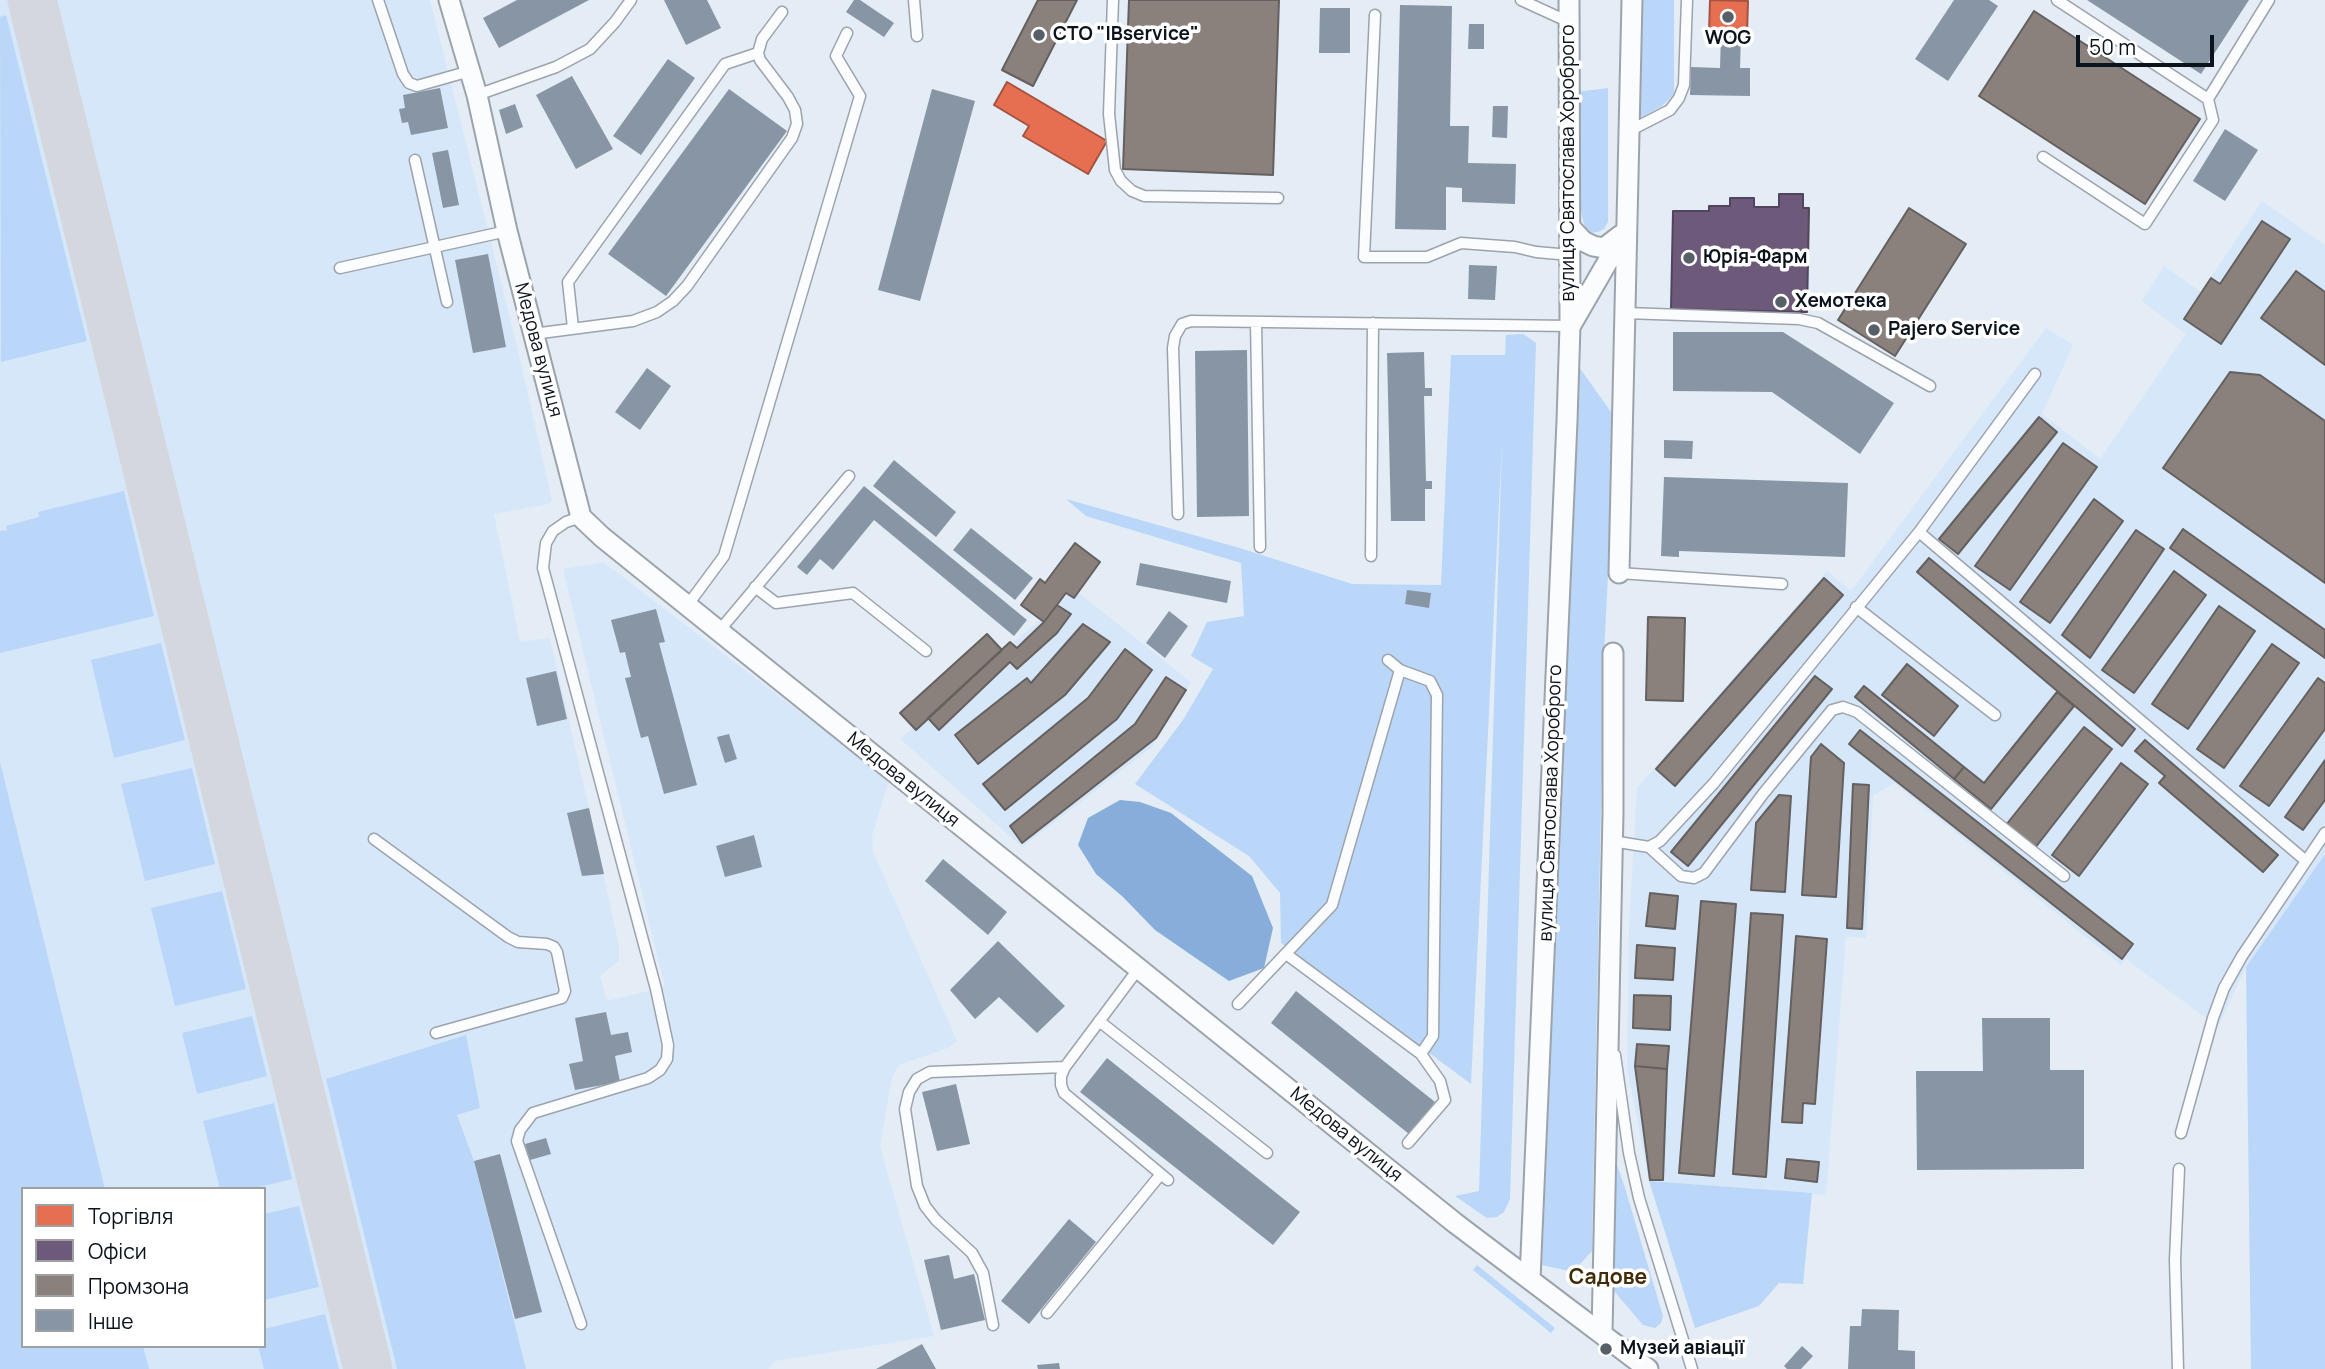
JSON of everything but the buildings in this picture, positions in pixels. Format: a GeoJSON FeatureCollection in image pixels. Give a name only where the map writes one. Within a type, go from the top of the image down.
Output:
{"type":"FeatureCollection","features":[{"type":"Feature","properties":{"kind":"street","name":"Медова вулиця"},"geometry":{"type":"LineString","coordinates":[[449,0],[477,95],[507,231],[581,517],[687,606],[1455,1223],[1648,1369]]}},
{"type":"Feature","properties":{"kind":"street","name":"вулиця Святослава Хороброго"},"geometry":{"type":"LineString","coordinates":[[1530,1279],[1570,326],[1569,0]]}},
{"type":"Feature","properties":{"kind":"street","name":"вулиця Святослава Хороброго"},"geometry":{"type":"LineString","coordinates":[[1619,573],[1632,0]]}},
{"type":"Feature","properties":{"kind":"street","name":"вулиця Святослава Хороброго"},"geometry":{"type":"LineString","coordinates":[[1570,326],[1628,226]]}},
{"type":"Feature","properties":{"kind":"street"},"geometry":{"type":"LineString","coordinates":[[1570,227],[1583,241],[1604,248],[1617,240],[1628,226]]}},
{"type":"Feature","properties":{"kind":"street"},"geometry":{"type":"LineString","coordinates":[[1602,1333],[1613,653]]}},
{"type":"Feature","properties":{"kind":"lane"},"geometry":{"type":"LineString","coordinates":[[378,0],[403,74],[409,83],[417,86],[470,71]]}},
{"type":"Feature","properties":{"kind":"lane"},"geometry":{"type":"LineString","coordinates":[[477,95],[556,67],[590,49],[631,0]]}},
{"type":"Feature","properties":{"kind":"lane"},"geometry":{"type":"LineString","coordinates":[[914,0],[917,36]]}},
{"type":"Feature","properties":{"kind":"lane"},"geometry":{"type":"LineString","coordinates":[[1113,0],[1109,114],[1115,170],[1121,181],[1132,191],[1144,196],[1278,198]]}},
{"type":"Feature","properties":{"kind":"lane"},"geometry":{"type":"LineString","coordinates":[[1521,0],[1569,22]]}},
{"type":"Feature","properties":{"kind":"lane"},"geometry":{"type":"LineString","coordinates":[[1629,131],[1670,110],[1679,98],[1684,85],[1688,0]]}},
{"type":"Feature","properties":{"kind":"lane"},"geometry":{"type":"LineString","coordinates":[[2043,157],[2145,224],[2213,120],[2208,99],[2057,0]]}},
{"type":"Feature","properties":{"kind":"lane"},"geometry":{"type":"LineString","coordinates":[[2208,99],[2269,0]]}},
{"type":"Feature","properties":{"kind":"lane"},"geometry":{"type":"LineString","coordinates":[[533,334],[633,321],[657,312],[673,301],[687,286],[792,138],[797,124],[795,110],[788,97],[760,60],[758,53],[762,39],[782,12]]}},
{"type":"Feature","properties":{"kind":"lane"},"geometry":{"type":"LineString","coordinates":[[1374,15],[1364,257],[1427,257],[1461,243],[1570,255]]}},
{"type":"Feature","properties":{"kind":"lane"},"geometry":{"type":"LineString","coordinates":[[687,606],[724,556],[860,96],[836,56],[847,33]]}},
{"type":"Feature","properties":{"kind":"lane"},"geometry":{"type":"LineString","coordinates":[[573,328],[568,282],[725,64],[758,53]]}},
{"type":"Feature","properties":{"kind":"lane"},"geometry":{"type":"LineString","coordinates":[[415,160],[447,302]]}},
{"type":"Feature","properties":{"kind":"lane"},"geometry":{"type":"LineString","coordinates":[[340,268],[507,231]]}},
{"type":"Feature","properties":{"kind":"lane"},"geometry":{"type":"LineString","coordinates":[[1625,313],[1799,319],[1818,323],[1930,386]]}},
{"type":"Feature","properties":{"kind":"lane"},"geometry":{"type":"LineString","coordinates":[[1178,514],[1173,348],[1175,336],[1182,324],[1191,321],[1570,326]]}},
{"type":"Feature","properties":{"kind":"lane"},"geometry":{"type":"LineString","coordinates":[[1256,322],[1260,547]]}},
{"type":"Feature","properties":{"kind":"lane"},"geometry":{"type":"LineString","coordinates":[[1371,556],[1373,323]]}},
{"type":"Feature","properties":{"kind":"lane"},"geometry":{"type":"LineString","coordinates":[[1649,848],[1660,841],[1714,783],[1919,532],[2035,374]]}},
{"type":"Feature","properties":{"kind":"lane"},"geometry":{"type":"LineString","coordinates":[[719,631],[849,475]]}},
{"type":"Feature","properties":{"kind":"lane"},"geometry":{"type":"LineString","coordinates":[[581,517],[566,522],[553,531],[546,543],[543,568],[656,989],[668,1045],[667,1059],[660,1070],[648,1078],[533,1113],[520,1130],[517,1141],[581,1324]]}},
{"type":"Feature","properties":{"kind":"lane"},"geometry":{"type":"LineString","coordinates":[[1919,532],[2306,860]]}},
{"type":"Feature","properties":{"kind":"lane"},"geometry":{"type":"LineString","coordinates":[[1619,573],[1782,584]]}},
{"type":"Feature","properties":{"kind":"lane"},"geometry":{"type":"LineString","coordinates":[[755,587],[776,603],[853,593],[926,651]]}},
{"type":"Feature","properties":{"kind":"lane"},"geometry":{"type":"LineString","coordinates":[[1856,607],[1996,715]]}},
{"type":"Feature","properties":{"kind":"lane"},"geometry":{"type":"LineString","coordinates":[[1388,660],[1400,670],[1430,681],[1437,695],[1433,1036],[1421,1054]]}},
{"type":"Feature","properties":{"kind":"lane"},"geometry":{"type":"LineString","coordinates":[[1238,1004],[1332,905],[1400,670]]}},
{"type":"Feature","properties":{"kind":"lane"},"geometry":{"type":"LineString","coordinates":[[1612,841],[1649,848],[1681,876],[1695,878],[1704,873],[1763,794],[1832,710],[1843,707],[1857,712],[2064,876]]}},
{"type":"Feature","properties":{"kind":"lane"},"geometry":{"type":"LineString","coordinates":[[2181,1133],[2224,988],[2242,956],[2325,833]]}},
{"type":"Feature","properties":{"kind":"lane"},"geometry":{"type":"LineString","coordinates":[[374,839],[508,937],[517,942],[547,944],[557,952],[565,991],[562,998],[436,1033]]}},
{"type":"Feature","properties":{"kind":"lane"},"geometry":{"type":"LineString","coordinates":[[1286,954],[1421,1054],[1440,1082],[1444,1100],[1408,1143]]}},
{"type":"Feature","properties":{"kind":"lane"},"geometry":{"type":"LineString","coordinates":[[1047,1313],[1164,1177],[1064,1093],[1061,1085],[1065,1067],[1139,968]]}},
{"type":"Feature","properties":{"kind":"lane"},"geometry":{"type":"LineString","coordinates":[[1608,1020],[1629,1153],[1639,1198],[1692,1369]]}},
{"type":"Feature","properties":{"kind":"lane"},"geometry":{"type":"LineString","coordinates":[[1099,1021],[1267,1153]]}},
{"type":"Feature","properties":{"kind":"lane"},"geometry":{"type":"LineString","coordinates":[[993,1325],[983,1273],[972,1253],[936,1220],[925,1206],[917,1186],[905,1109],[909,1092],[917,1079],[930,1072],[1065,1067]]}},
{"type":"Feature","properties":{"kind":"lane"},"geometry":{"type":"LineString","coordinates":[[2178,1369],[2175,1260],[2179,1169]]}},
{"type":"Feature","properties":{"kind":"shaded area"},"geometry":{"type":"Polygon","coordinates":[[[0,0],[430,0],[516,342],[552,500],[549,504],[494,514],[520,642],[550,638],[619,946],[619,961],[600,976],[607,1001],[665,987],[563,569],[603,562],[889,780],[872,836],[873,852],[957,1041],[948,1048],[901,1064],[896,1069],[880,1146],[934,1336],[775,1361],[768,1369],[0,1369],[0,0]]]}},
{"type":"Feature","properties":{"kind":"shaded area"},"geometry":{"type":"Polygon","coordinates":[[[1639,0],[1674,0],[1674,94],[1662,106],[1636,120],[1639,0]]]}},
{"type":"Feature","properties":{"kind":"shaded area"},"geometry":{"type":"Polygon","coordinates":[[[6,15],[87,341],[1,362],[0,17],[6,15]]]}},
{"type":"Feature","properties":{"kind":"shaded area"},"geometry":{"type":"Polygon","coordinates":[[[1608,88],[1608,222],[1604,229],[1598,232],[1586,233],[1576,190],[1576,92],[1608,88]]]}},
{"type":"Feature","properties":{"kind":"shaded area"},"geometry":{"type":"Polygon","coordinates":[[[2262,201],[2325,245],[2325,854],[2246,967],[2218,1027],[2126,959],[2121,965],[1894,783],[1873,796],[1866,938],[1846,937],[1826,1195],[1649,1181],[1627,1068],[1629,927],[1637,788],[1827,571],[1851,591],[2046,328],[2073,345],[2042,414],[2100,459],[2186,334],[2142,301],[2164,266],[2201,292],[2262,201]]]}},
{"type":"Feature","properties":{"kind":"shaded area"},"geometry":{"type":"Polygon","coordinates":[[[1523,334],[1536,343],[1510,1199],[1504,1212],[1497,1217],[1487,1218],[1455,1196],[1479,1191],[1502,443],[1471,1084],[1281,943],[1280,893],[1249,856],[1135,784],[1183,720],[1213,669],[1191,656],[1207,622],[1244,616],[1241,563],[1086,516],[1066,499],[1243,549],[1352,584],[1441,585],[1451,355],[1505,355],[1506,335],[1523,334]]]}},
{"type":"Feature","properties":{"kind":"shaded area"},"geometry":{"type":"Polygon","coordinates":[[[1579,367],[1616,419],[1604,654],[1592,1251],[1573,1272],[1542,1265],[1579,367]]]}},
{"type":"Feature","properties":{"kind":"shaded area"},"geometry":{"type":"Polygon","coordinates":[[[124,491],[154,616],[0,653],[0,531],[7,530],[6,526],[39,517],[38,512],[124,491]]]}},
{"type":"Feature","properties":{"kind":"shaded area"},"geometry":{"type":"Polygon","coordinates":[[[1075,590],[1191,682],[1152,747],[1022,847],[900,739],[1075,590]]]}},
{"type":"Feature","properties":{"kind":"shaded area"},"geometry":{"type":"Polygon","coordinates":[[[161,643],[185,740],[114,758],[91,660],[161,643]]]}},
{"type":"Feature","properties":{"kind":"shaded area"},"geometry":{"type":"Polygon","coordinates":[[[0,762],[105,1187],[21,1187],[21,1348],[144,1348],[149,1369],[0,1369],[0,762]]]}},
{"type":"Feature","properties":{"kind":"shaded area"},"geometry":{"type":"Polygon","coordinates":[[[192,768],[215,864],[145,881],[121,784],[192,768]]]}},
{"type":"Feature","properties":{"kind":"shaded area"},"geometry":{"type":"Polygon","coordinates":[[[1120,800],[1140,802],[1171,813],[1252,876],[1273,928],[1264,968],[1229,981],[1155,930],[1096,874],[1078,845],[1088,818],[1120,800]]]}},
{"type":"Feature","properties":{"kind":"shaded area"},"geometry":{"type":"Polygon","coordinates":[[[2325,854],[2325,1369],[2251,1369],[2246,967],[2325,854]]]}},
{"type":"Feature","properties":{"kind":"shaded area"},"geometry":{"type":"Polygon","coordinates":[[[222,891],[246,989],[175,1006],[151,908],[222,891]]]}},
{"type":"Feature","properties":{"kind":"shaded area"},"geometry":{"type":"Polygon","coordinates":[[[252,1016],[267,1076],[197,1094],[182,1033],[252,1016]]]}},
{"type":"Feature","properties":{"kind":"shaded area"},"geometry":{"type":"Polygon","coordinates":[[[466,1035],[480,1108],[457,1115],[474,1161],[526,1369],[397,1369],[326,1079],[466,1035]]]}},
{"type":"Feature","properties":{"kind":"shaded area"},"geometry":{"type":"Polygon","coordinates":[[[1615,1092],[1614,1156],[1663,1316],[1661,1323],[1655,1328],[1643,1325],[1614,1291],[1606,1270],[1615,1092]]]}},
{"type":"Feature","properties":{"kind":"shaded area"},"geometry":{"type":"Polygon","coordinates":[[[274,1103],[292,1179],[259,1187],[220,1187],[203,1121],[274,1103]]]}},
{"type":"Feature","properties":{"kind":"shaded area"},"geometry":{"type":"Polygon","coordinates":[[[1649,1181],[1812,1193],[1803,1284],[1779,1283],[1759,1306],[1695,1328],[1649,1181]]]}},
{"type":"Feature","properties":{"kind":"shaded area"},"geometry":{"type":"Polygon","coordinates":[[[299,1206],[319,1287],[266,1300],[266,1214],[299,1206]]]}},
{"type":"Feature","properties":{"kind":"shaded area"},"geometry":{"type":"Polygon","coordinates":[[[1477,1265],[1555,1328],[1551,1333],[1473,1270],[1477,1265]]]}},
{"type":"Feature","properties":{"kind":"shaded area"},"geometry":{"type":"Polygon","coordinates":[[[325,1314],[339,1369],[264,1369],[259,1348],[266,1348],[266,1329],[325,1314]]]}},
{"type":"Feature","properties":{"kind":"taxiway"},"geometry":{"type":"LineString","coordinates":[[32,0],[368,1369]]}},
{"type":"Feature","properties":{"kind":"place","name":"WOG"},"geometry":{"type":"Point","coordinates":[1728,17]}},
{"type":"Feature","properties":{"kind":"place","name":"СТО \"IBservice\""},"geometry":{"type":"Point","coordinates":[1039,35]}},
{"type":"Feature","properties":{"kind":"place","name":"Юрія-Фарм"},"geometry":{"type":"Point","coordinates":[1689,258]}},
{"type":"Feature","properties":{"kind":"place","name":"Хемотека"},"geometry":{"type":"Point","coordinates":[1781,302]}},
{"type":"Feature","properties":{"kind":"place","name":"Pajero Service"},"geometry":{"type":"Point","coordinates":[1874,330]}},
{"type":"Feature","properties":{"kind":"place","name":"Музей авіації"},"geometry":{"type":"Point","coordinates":[1606,1349]}},
{"type":"Feature","properties":{"kind":"district","name":"Садове"},"geometry":{"type":"Point","coordinates":[1608,1278]}}]}
